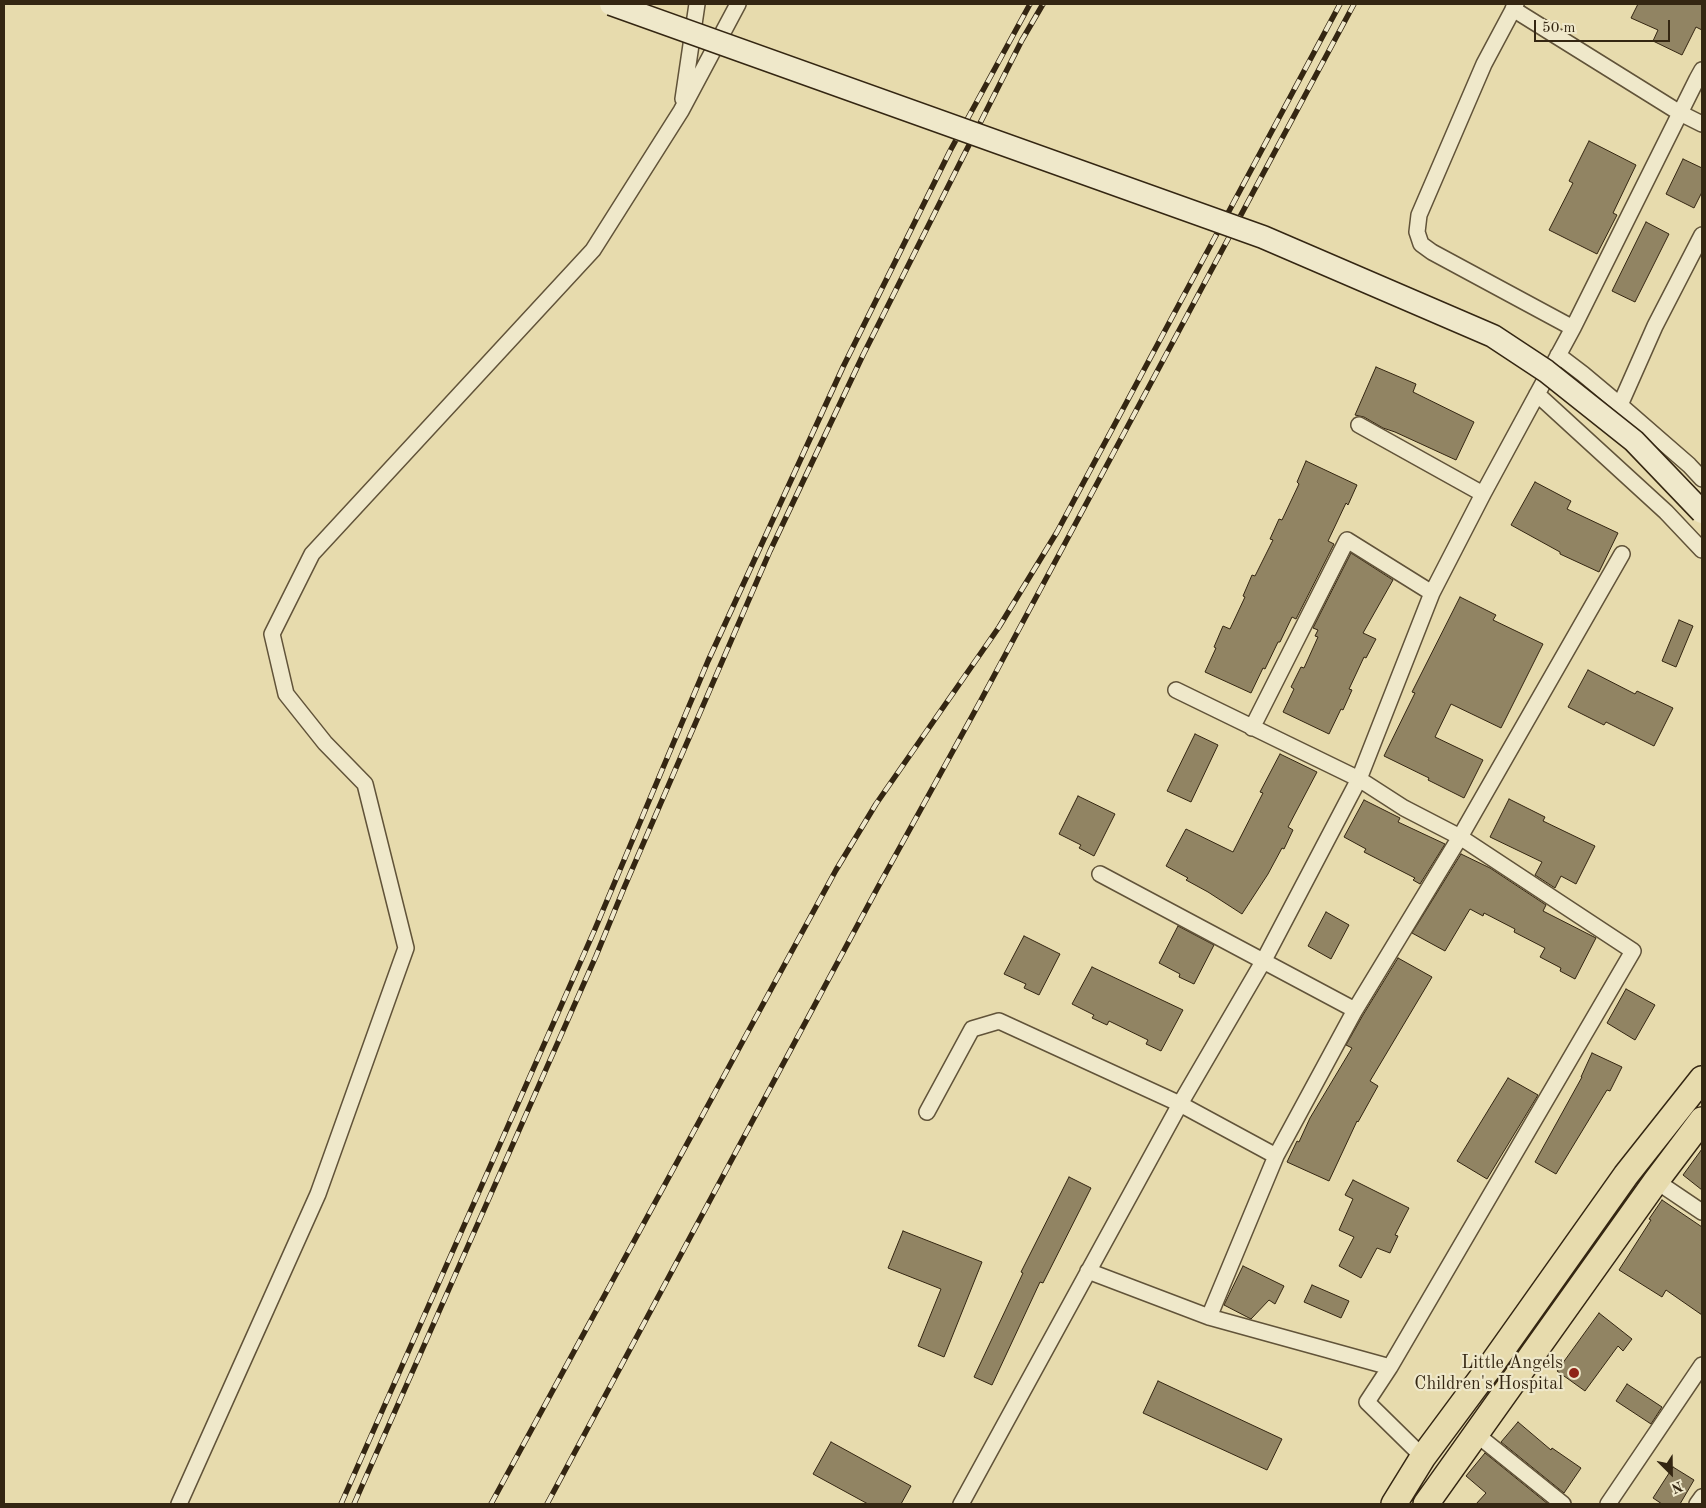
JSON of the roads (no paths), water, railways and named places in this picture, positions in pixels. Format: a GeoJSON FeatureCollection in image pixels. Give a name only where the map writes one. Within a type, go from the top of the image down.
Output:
{"type":"FeatureCollection","features":[{"type":"Feature","properties":{"kind":"main road"},"geometry":{"type":"LineString","coordinates":[[1394,1504],[1423,1457],[1492,1364],[1626,1175],[1702,1079]]}},
{"type":"Feature","properties":{"kind":"main road"},"geometry":{"type":"LineString","coordinates":[[1426,1504],[1656,1181],[1702,1120]]}},
{"type":"Feature","properties":{"kind":"street"},"geometry":{"type":"LineString","coordinates":[[611,4],[1263,237],[1494,336],[1546,370],[1634,441],[1702,512]]}},
{"type":"Feature","properties":{"kind":"street"},"geometry":{"type":"LineString","coordinates":[[681,111],[697,4]]}},
{"type":"Feature","properties":{"kind":"street"},"geometry":{"type":"LineString","coordinates":[[179,1504],[318,1194],[406,948],[365,784],[325,743],[286,694],[272,634],[312,554],[593,250],[681,111],[738,4]]}},
{"type":"Feature","properties":{"kind":"street"},"geometry":{"type":"LineString","coordinates":[[1573,328],[1432,252],[1421,244],[1417,232],[1419,215],[1484,64],[1515,6],[1680,114],[1702,124]]}},
{"type":"Feature","properties":{"kind":"street"},"geometry":{"type":"LineString","coordinates":[[961,1504],[1180,1104],[1264,960],[1359,779],[1432,593],[1573,328],[1700,76]]}},
{"type":"Feature","properties":{"kind":"street"},"geometry":{"type":"LineString","coordinates":[[1620,406],[1655,326],[1702,235]]}},
{"type":"Feature","properties":{"kind":"street"},"geometry":{"type":"LineString","coordinates":[[1558,355],[1583,374],[1689,465],[1702,479]]}},
{"type":"Feature","properties":{"kind":"street"},"geometry":{"type":"LineString","coordinates":[[1537,394],[1666,512],[1702,550]]}},
{"type":"Feature","properties":{"kind":"street"},"geometry":{"type":"LineString","coordinates":[[1359,425],[1483,494]]}},
{"type":"Feature","properties":{"kind":"street"},"geometry":{"type":"LineString","coordinates":[[1252,728],[1347,540],[1432,593]]}},
{"type":"Feature","properties":{"kind":"street"},"geometry":{"type":"LineString","coordinates":[[1209,1317],[1276,1156],[1355,1010],[1460,837],[1622,554]]}},
{"type":"Feature","properties":{"kind":"street"},"geometry":{"type":"LineString","coordinates":[[1176,690],[1359,779],[1404,808],[1460,837],[1633,951],[1390,1367],[1367,1402],[1423,1457]]}},
{"type":"Feature","properties":{"kind":"street"},"geometry":{"type":"LineString","coordinates":[[1100,874],[1355,1010]]}},
{"type":"Feature","properties":{"kind":"street"},"geometry":{"type":"LineString","coordinates":[[927,1112],[972,1029],[999,1020],[1180,1104],[1276,1156]]}},
{"type":"Feature","properties":{"kind":"street"},"geometry":{"type":"LineString","coordinates":[[1656,1181],[1702,1212]]}},
{"type":"Feature","properties":{"kind":"street"},"geometry":{"type":"LineString","coordinates":[[1088,1271],[1209,1317],[1390,1367]]}},
{"type":"Feature","properties":{"kind":"street"},"geometry":{"type":"LineString","coordinates":[[1608,1504],[1702,1365]]}},
{"type":"Feature","properties":{"kind":"street"},"geometry":{"type":"LineString","coordinates":[[1476,1434],[1564,1504]]}},
{"type":"Feature","properties":{"kind":"street"},"geometry":{"type":"LineString","coordinates":[[1697,1504],[1702,1497]]}},
{"type":"Feature","properties":{"kind":"railway"},"geometry":{"type":"LineString","coordinates":[[341,1504],[595,929],[708,661],[843,367],[950,151],[1030,4]]}},
{"type":"Feature","properties":{"kind":"railway"},"geometry":{"type":"LineString","coordinates":[[354,1504],[596,956],[770,551],[863,355],[1022,40],[1043,4]]}},
{"type":"Feature","properties":{"kind":"railway"},"geometry":{"type":"LineString","coordinates":[[491,1504],[836,870],[876,804],[999,627],[1057,532],[1340,4]]}},
{"type":"Feature","properties":{"kind":"railway"},"geometry":{"type":"LineString","coordinates":[[547,1504],[1354,4]]}},
{"type":"Feature","properties":{"kind":"place","name":"Little Angels Children's Hospital"},"geometry":{"type":"Point","coordinates":[1574,1373]}}]}
